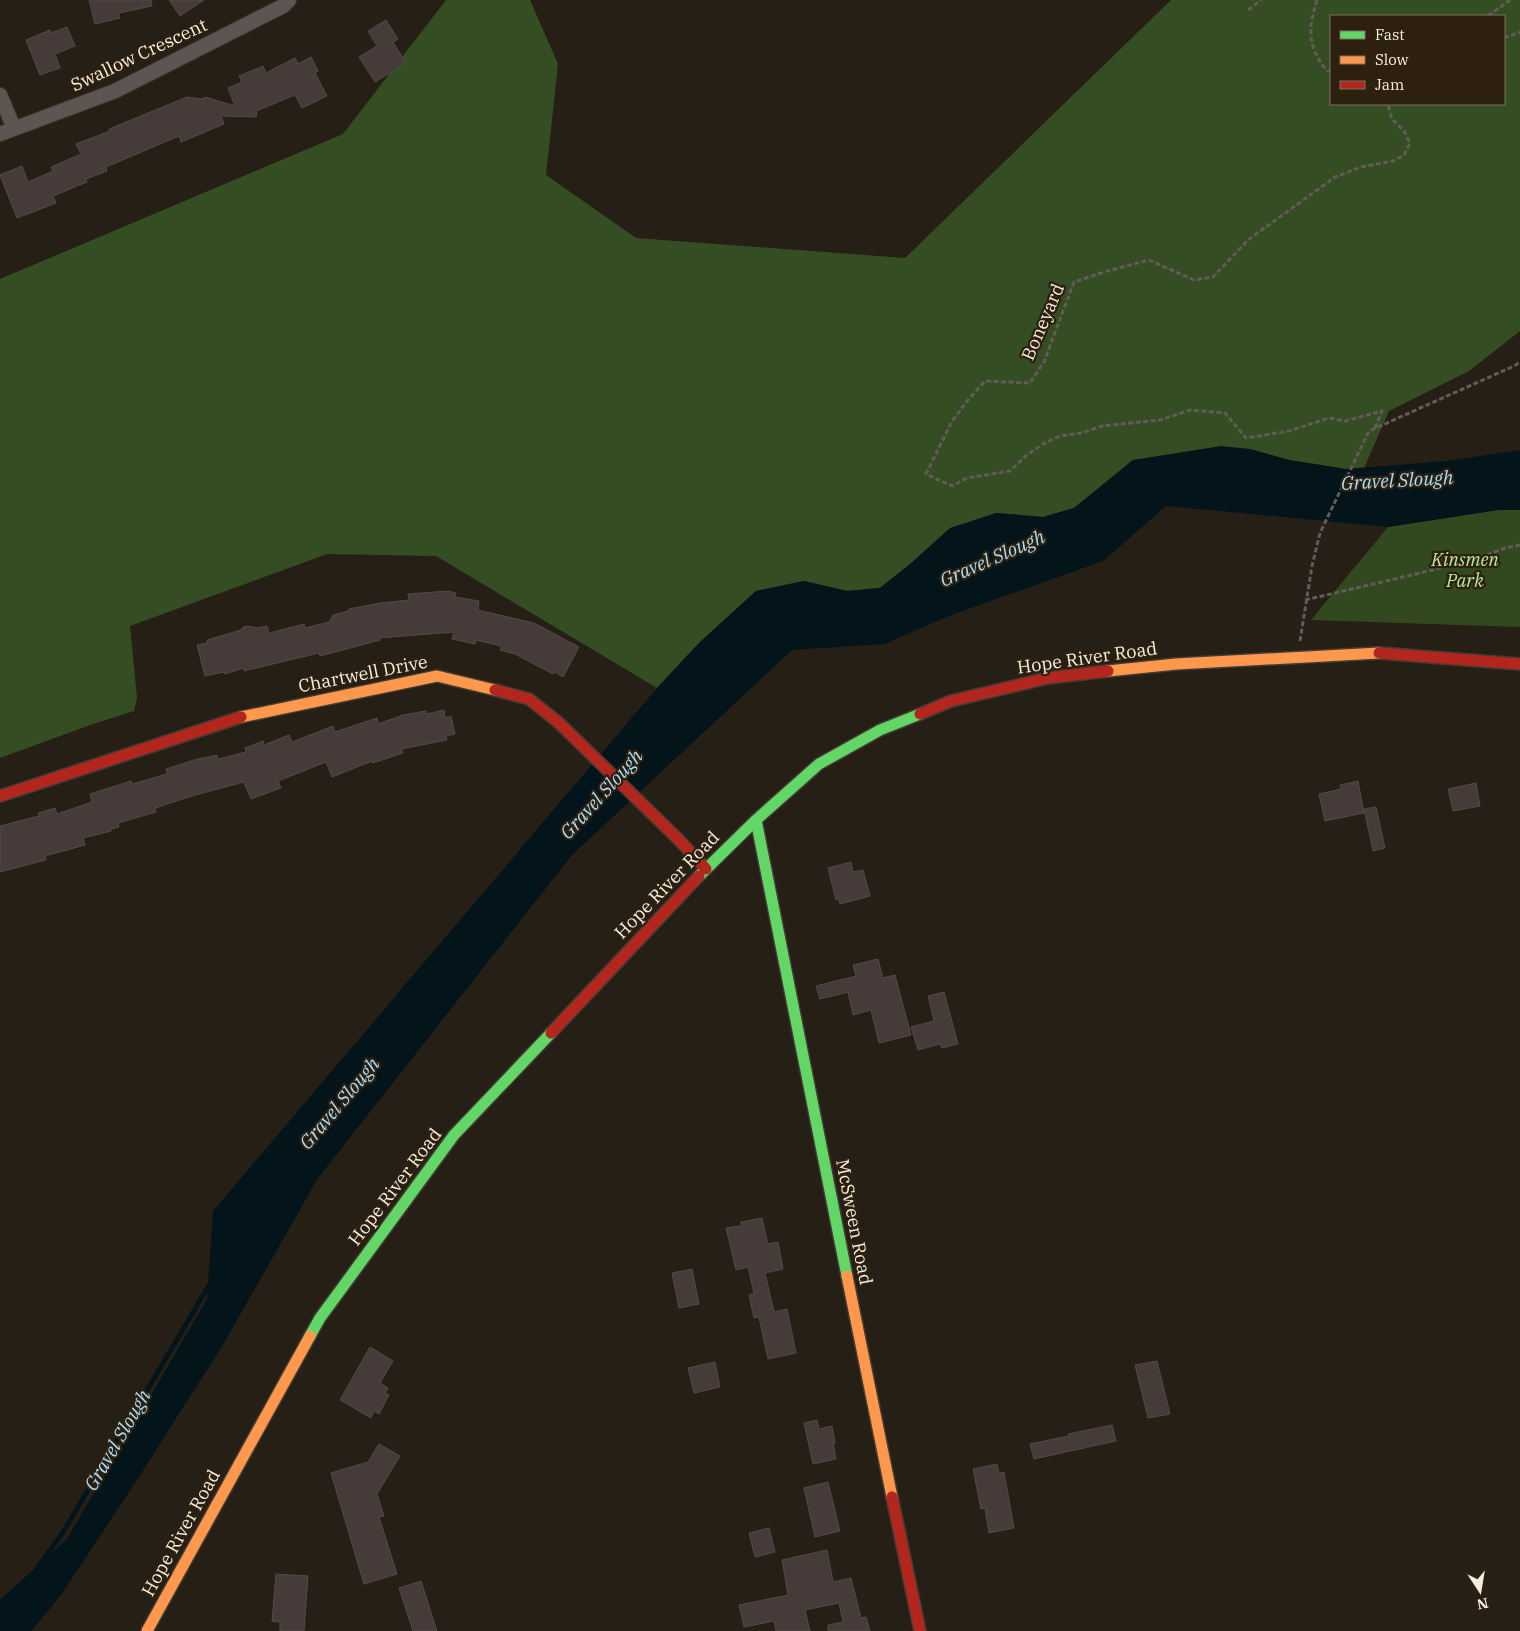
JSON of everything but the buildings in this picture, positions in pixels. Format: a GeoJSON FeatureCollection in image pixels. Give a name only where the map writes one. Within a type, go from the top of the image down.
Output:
{"type":"FeatureCollection","features":[{"type":"Feature","properties":{"kind":"street","name":"Swallow Crescent"},"geometry":{"type":"LineString","coordinates":[[0,134],[115,90],[283,6],[289,0]]}},
{"type":"Feature","properties":{"kind":"street"},"geometry":{"type":"LineString","coordinates":[[0,95],[14,128]]}},
{"type":"Feature","properties":{"kind":"street","name":"Hope River Road"},"geometry":{"type":"LineString","coordinates":[[147,1631],[320,1318],[454,1136],[706,869],[756,820],[819,764],[880,730],[951,701],[1048,678],[1176,664],[1380,653],[1520,664]]}},
{"type":"Feature","properties":{"kind":"street","name":"Chartwell Drive"},"geometry":{"type":"LineString","coordinates":[[0,796],[243,716],[437,676],[529,698],[558,722],[678,839],[706,869]]}},
{"type":"Feature","properties":{"kind":"street","name":"McSween Road"},"geometry":{"type":"LineString","coordinates":[[756,820],[875,1419],[920,1631]]}},
{"type":"Feature","properties":{"kind":"path"},"geometry":{"type":"LineString","coordinates":[[1248,10],[1261,0]]}},
{"type":"Feature","properties":{"kind":"path"},"geometry":{"type":"LineString","coordinates":[[1317,0],[1313,12],[1310,41],[1318,59],[1327,71],[1330,71]]}},
{"type":"Feature","properties":{"kind":"path"},"geometry":{"type":"LineString","coordinates":[[1489,15],[1510,0]]}},
{"type":"Feature","properties":{"kind":"path"},"geometry":{"type":"LineString","coordinates":[[1505,38],[1520,32]]}},
{"type":"Feature","properties":{"kind":"path","name":"Boneyard"},"geometry":{"type":"LineString","coordinates":[[1376,428],[1382,411],[1344,421],[1329,418],[1289,431],[1246,438],[1225,413],[1190,410],[1160,420],[1102,426],[1081,433],[1060,436],[1028,454],[1010,471],[967,478],[952,486],[926,474],[951,423],[967,401],[985,382],[1030,383],[1044,362],[1074,282],[1149,260],[1194,280],[1213,277],[1248,240],[1335,177],[1361,167],[1393,161],[1404,155],[1410,143],[1404,130],[1392,119],[1388,105]]}},
{"type":"Feature","properties":{"kind":"path"},"geometry":{"type":"LineString","coordinates":[[1297,657],[1305,600],[1320,533],[1369,431],[1520,362]]}},
{"type":"Feature","properties":{"kind":"path"},"geometry":{"type":"LineString","coordinates":[[1305,600],[1471,561],[1505,548],[1520,545]]}},
{"type":"Feature","properties":{"kind":"green space"},"geometry":{"type":"Polygon","coordinates":[[[446,0],[530,0],[558,64],[546,175],[636,238],[905,258],[1171,0],[1520,0],[1520,331],[1469,371],[1389,411],[1364,468],[1346,469],[1289,460],[1250,449],[1133,460],[1074,508],[1043,517],[996,513],[910,564],[880,588],[847,591],[804,581],[756,591],[699,643],[657,688],[436,556],[327,554],[130,626],[137,698],[134,711],[0,758],[0,279],[343,134],[446,0]]]}},
{"type":"Feature","properties":{"kind":"green space","name":"Kinsmen Park"},"geometry":{"type":"Polygon","coordinates":[[[1498,510],[1520,510],[1520,627],[1311,620],[1388,527],[1498,510]]]}},
{"type":"Feature","properties":{"kind":"water"},"geometry":{"type":"Polygon","coordinates":[[[1221,446],[1250,449],[1289,460],[1346,469],[1446,461],[1520,450],[1520,510],[1498,510],[1388,527],[1166,506],[1103,561],[946,617],[885,644],[792,650],[572,855],[318,1178],[224,1343],[61,1595],[31,1631],[0,1631],[0,1600],[67,1539],[207,1299],[213,1211],[657,688],[699,643],[756,591],[804,581],[847,591],[880,588],[950,528],[996,513],[1043,517],[1074,508],[1133,460],[1221,446]]]}},
{"type":"Feature","properties":{"kind":"waterway","name":"Gravel Slough"},"geometry":{"type":"LineString","coordinates":[[38,1567],[62,1534],[211,1282]]}},
{"type":"Feature","properties":{"kind":"traffic: fast"},"geometry":{"type":"LineString","coordinates":[[699,876],[756,820],[819,764],[880,730],[920,714]]}},
{"type":"Feature","properties":{"kind":"traffic: fast"},"geometry":{"type":"LineString","coordinates":[[756,820],[847,1276]]}},
{"type":"Feature","properties":{"kind":"traffic: fast"},"geometry":{"type":"LineString","coordinates":[[310,1336],[320,1318],[454,1135],[551,1033]]}},
{"type":"Feature","properties":{"kind":"traffic: slow"},"geometry":{"type":"LineString","coordinates":[[1108,671],[1176,664],[1379,653]]}},
{"type":"Feature","properties":{"kind":"traffic: slow"},"geometry":{"type":"LineString","coordinates":[[241,717],[437,676],[495,690]]}},
{"type":"Feature","properties":{"kind":"traffic: slow"},"geometry":{"type":"LineString","coordinates":[[847,1276],[892,1497]]}},
{"type":"Feature","properties":{"kind":"traffic: slow"},"geometry":{"type":"LineString","coordinates":[[147,1631],[310,1336]]}},
{"type":"Feature","properties":{"kind":"traffic: jam"},"geometry":{"type":"LineString","coordinates":[[1379,653],[1520,664]]}},
{"type":"Feature","properties":{"kind":"traffic: jam"},"geometry":{"type":"LineString","coordinates":[[920,714],[951,701],[1048,678],[1108,671]]}},
{"type":"Feature","properties":{"kind":"traffic: jam"},"geometry":{"type":"LineString","coordinates":[[495,690],[529,699],[558,722],[678,839],[706,869]]}},
{"type":"Feature","properties":{"kind":"traffic: jam"},"geometry":{"type":"LineString","coordinates":[[0,796],[241,717]]}},
{"type":"Feature","properties":{"kind":"traffic: jam"},"geometry":{"type":"LineString","coordinates":[[551,1033],[699,876]]}},
{"type":"Feature","properties":{"kind":"traffic: jam"},"geometry":{"type":"LineString","coordinates":[[892,1497],[920,1631]]}}]}
